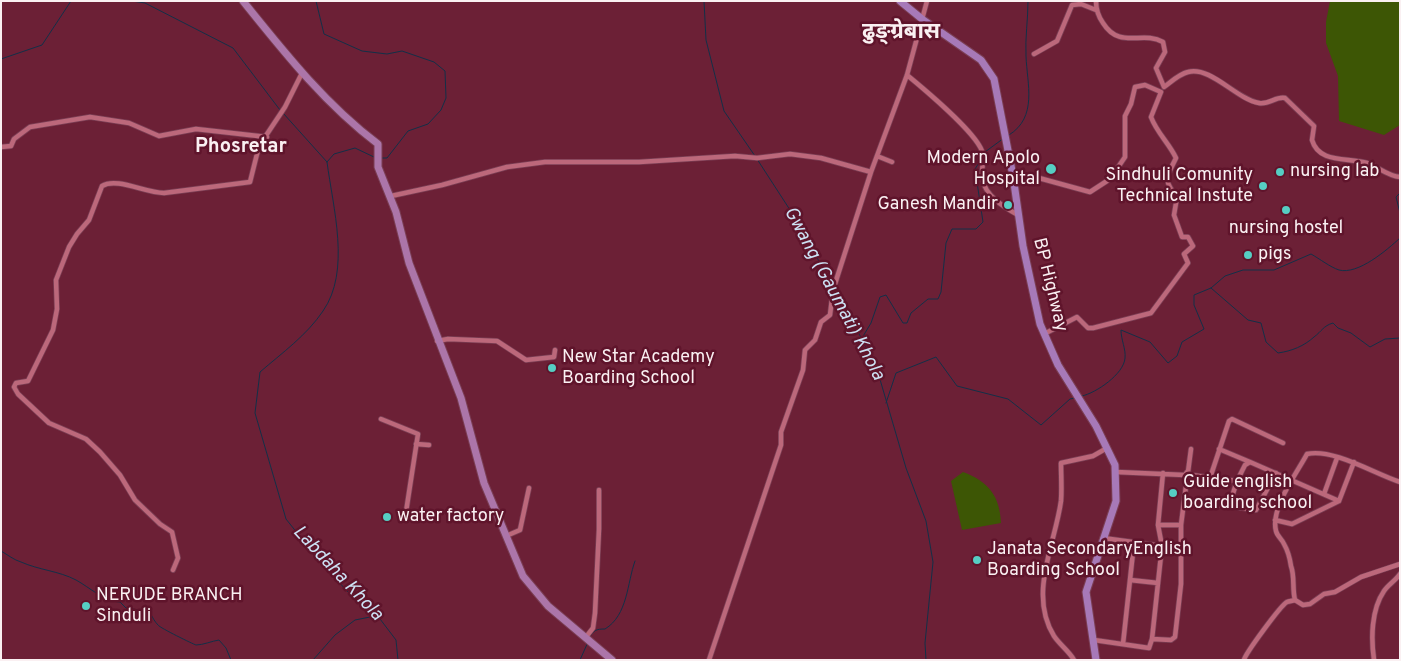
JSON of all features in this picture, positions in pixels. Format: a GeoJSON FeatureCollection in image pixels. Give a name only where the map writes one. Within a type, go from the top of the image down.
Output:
{"type":"FeatureCollection","features":[{"type":"Feature","properties":{"kind":"highway","name":"BP Highway"},"geometry":{"type":"LineString","coordinates":[[900,1],[922,19],[981,60],[994,79],[1013,176],[1023,246],[1044,334],[1066,380],[1107,448],[1116,472],[1116,501],[1086,592],[1096,660]]}},
{"type":"Feature","properties":{"kind":"main road"},"geometry":{"type":"LineString","coordinates":[[243,1],[302,73],[359,130],[378,144],[378,167],[391,196],[409,263],[437,341],[461,398],[484,484],[523,576],[548,606],[612,660]]}},
{"type":"Feature","properties":{"kind":"street"},"geometry":{"type":"LineString","coordinates":[[709,660],[782,445],[781,432],[803,370],[805,350],[815,340],[821,322],[830,315],[833,290],[871,172],[907,75],[927,1]]}},
{"type":"Feature","properties":{"kind":"street"},"geometry":{"type":"LineString","coordinates":[[1096,1],[1096,10],[1105,27],[1113,35],[1123,38],[1152,39],[1163,42],[1165,52],[1156,68],[1164,87]]}},
{"type":"Feature","properties":{"kind":"street"},"geometry":{"type":"LineString","coordinates":[[1034,54],[1057,41],[1072,5],[1081,4],[1096,10]]}},
{"type":"Feature","properties":{"kind":"street"},"geometry":{"type":"LineString","coordinates":[[1044,334],[1077,317],[1088,328],[1093,328],[1151,313],[1188,263],[1184,254],[1193,246],[1188,237],[1182,237],[1174,216],[1177,197],[1167,185],[1166,178],[1176,158],[1170,146],[1157,131],[1152,117],[1164,87],[1187,72],[1206,74],[1246,99],[1260,104],[1285,98],[1314,126],[1312,140],[1320,152],[1328,157],[1368,163],[1392,176],[1400,177]]}},
{"type":"Feature","properties":{"kind":"street"},"geometry":{"type":"LineString","coordinates":[[173,570],[178,558],[172,532],[160,524],[135,500],[120,475],[86,439],[49,423],[18,394],[14,386],[16,383],[28,381],[49,341],[57,310],[56,280],[69,247],[89,220],[102,186],[117,183],[157,193],[250,182],[259,146],[267,137],[285,107],[302,73]]}},
{"type":"Feature","properties":{"kind":"street"},"geometry":{"type":"LineString","coordinates":[[907,75],[933,96],[970,134],[982,151],[982,180],[997,203],[1018,215]]}},
{"type":"Feature","properties":{"kind":"street"},"geometry":{"type":"LineString","coordinates":[[1013,176],[1028,175],[1090,192],[1110,178],[1125,157],[1125,116],[1131,104],[1135,87],[1146,85],[1161,92]]}},
{"type":"Feature","properties":{"kind":"street"},"geometry":{"type":"LineString","coordinates":[[1,147],[8,148],[30,128],[90,117],[128,123],[159,136],[196,129],[267,137]]}},
{"type":"Feature","properties":{"kind":"street"},"geometry":{"type":"LineString","coordinates":[[391,196],[442,185],[507,167],[544,162],[639,162],[735,156],[757,158],[790,154],[821,158],[871,172]]}},
{"type":"Feature","properties":{"kind":"street"},"geometry":{"type":"LineString","coordinates":[[877,156],[892,162]]}},
{"type":"Feature","properties":{"kind":"street"},"geometry":{"type":"LineString","coordinates":[[437,341],[448,339],[497,341],[526,360],[554,357],[555,350]]}},
{"type":"Feature","properties":{"kind":"street"},"geometry":{"type":"LineString","coordinates":[[381,418],[418,434],[406,512]]}},
{"type":"Feature","properties":{"kind":"street"},"geometry":{"type":"LineString","coordinates":[[1210,478],[1229,420],[1232,419],[1284,443]]}},
{"type":"Feature","properties":{"kind":"street"},"geometry":{"type":"LineString","coordinates":[[416,444],[430,445]]}},
{"type":"Feature","properties":{"kind":"street"},"geometry":{"type":"LineString","coordinates":[[1074,660],[1054,637],[1046,614],[1044,570],[1051,549],[1061,500],[1061,463],[1093,456],[1107,448]]}},
{"type":"Feature","properties":{"kind":"street"},"geometry":{"type":"LineString","coordinates":[[1152,639],[1171,640],[1175,637],[1181,584],[1181,524],[1190,449]]}},
{"type":"Feature","properties":{"kind":"street"},"geometry":{"type":"LineString","coordinates":[[1219,449],[1339,501]]}},
{"type":"Feature","properties":{"kind":"street"},"geometry":{"type":"LineString","coordinates":[[1295,600],[1293,592],[1294,574],[1284,544],[1276,532],[1275,520],[1291,479],[1296,474],[1307,454],[1319,453],[1354,462],[1400,482]]}},
{"type":"Feature","properties":{"kind":"street"},"geometry":{"type":"LineString","coordinates":[[1324,494],[1337,458]]}},
{"type":"Feature","properties":{"kind":"street"},"geometry":{"type":"LineString","coordinates":[[1229,506],[1236,481],[1245,465],[1250,462]]}},
{"type":"Feature","properties":{"kind":"street"},"geometry":{"type":"LineString","coordinates":[[1275,520],[1292,524],[1339,501],[1354,462]]}},
{"type":"Feature","properties":{"kind":"street"},"geometry":{"type":"LineString","coordinates":[[1116,472],[1163,473],[1236,481]]}},
{"type":"Feature","properties":{"kind":"street"},"geometry":{"type":"LineString","coordinates":[[1094,640],[1149,648],[1152,639],[1162,546],[1158,525],[1163,473]]}},
{"type":"Feature","properties":{"kind":"street"},"geometry":{"type":"LineString","coordinates":[[1185,500],[1256,510],[1276,473]]}},
{"type":"Feature","properties":{"kind":"street"},"geometry":{"type":"LineString","coordinates":[[506,536],[520,530],[529,488]]}},
{"type":"Feature","properties":{"kind":"street"},"geometry":{"type":"LineString","coordinates":[[586,638],[593,628],[596,613],[599,529],[598,490]]}},
{"type":"Feature","properties":{"kind":"street"},"geometry":{"type":"LineString","coordinates":[[1158,525],[1181,524]]}},
{"type":"Feature","properties":{"kind":"street"},"geometry":{"type":"LineString","coordinates":[[1103,538],[1162,546]]}},
{"type":"Feature","properties":{"kind":"street"},"geometry":{"type":"LineString","coordinates":[[1123,644],[1134,543]]}},
{"type":"Feature","properties":{"kind":"street"},"geometry":{"type":"LineString","coordinates":[[1244,660],[1245,654],[1286,602],[1295,600],[1304,605],[1310,604],[1324,594],[1335,592],[1361,576],[1400,564]]}},
{"type":"Feature","properties":{"kind":"street"},"geometry":{"type":"LineString","coordinates":[[1374,660],[1372,629],[1376,611],[1384,591],[1400,574]]}},
{"type":"Feature","properties":{"kind":"street"},"geometry":{"type":"LineString","coordinates":[[1130,580],[1158,583]]}},
{"type":"Feature","properties":{"kind":"green space"},"geometry":{"type":"Polygon","coordinates":[[[1330,1],[1400,1],[1400,125],[1384,135],[1339,121],[1338,76],[1326,43],[1326,22],[1330,1]]]}},
{"type":"Feature","properties":{"kind":"green space"},"geometry":{"type":"Polygon","coordinates":[[[963,472],[979,480],[991,491],[998,505],[1001,523],[962,530],[951,481],[963,472]]]}},
{"type":"Feature","properties":{"kind":"waterway"},"geometry":{"type":"LineString","coordinates":[[1,59],[42,45],[71,1]]}},
{"type":"Feature","properties":{"kind":"waterway"},"geometry":{"type":"LineString","coordinates":[[132,1],[145,3],[233,48],[280,110]]}},
{"type":"Feature","properties":{"kind":"waterway"},"geometry":{"type":"LineString","coordinates":[[316,1],[324,34],[362,51],[387,54],[402,51],[434,62],[445,71],[446,98],[441,110],[428,124],[408,131],[387,158],[380,158]]}},
{"type":"Feature","properties":{"kind":"waterway","name":"Gwang (Gaumati) Khola"},"geometry":{"type":"LineString","coordinates":[[704,1],[706,40],[724,111],[755,156]]}},
{"type":"Feature","properties":{"kind":"waterway"},"geometry":{"type":"LineString","coordinates":[[1009,135],[1018,128],[1024,119],[1029,99],[1026,49],[1028,1]]}},
{"type":"Feature","properties":{"kind":"waterway"},"geometry":{"type":"LineString","coordinates":[[283,113],[327,162]]}},
{"type":"Feature","properties":{"kind":"waterway"},"geometry":{"type":"LineString","coordinates":[[985,152],[1004,138]]}},
{"type":"Feature","properties":{"kind":"waterway"},"geometry":{"type":"LineString","coordinates":[[327,162],[334,154],[355,148],[374,157]]}},
{"type":"Feature","properties":{"kind":"waterway"},"geometry":{"type":"LineString","coordinates":[[862,338],[871,323],[880,297],[886,295],[903,323],[907,323],[911,313],[928,299],[938,299],[941,292],[946,243],[952,229],[976,229],[983,222],[975,169],[982,158]]}},
{"type":"Feature","properties":{"kind":"waterway","name":"Gwang (Gaumati) Khola"},"geometry":{"type":"LineString","coordinates":[[757,159],[803,230],[832,287]]}},
{"type":"Feature","properties":{"kind":"waterway","name":"Labdaha Khola"},"geometry":{"type":"LineString","coordinates":[[327,162],[338,239],[336,277],[331,295],[323,311],[310,328],[260,372],[255,413],[286,519],[321,563],[349,593],[377,615],[396,640],[398,660]]}},
{"type":"Feature","properties":{"kind":"waterway"},"geometry":{"type":"LineString","coordinates":[[1400,193],[1396,197],[1400,213]]}},
{"type":"Feature","properties":{"kind":"waterway"},"geometry":{"type":"LineString","coordinates":[[1082,396],[1101,387],[1120,370],[1125,358],[1121,330],[1150,342],[1168,363],[1177,356],[1182,342],[1204,329],[1194,305],[1194,295],[1211,288],[1225,276],[1243,270],[1274,270],[1311,254],[1339,270],[1347,271],[1372,260],[1400,238]]}},
{"type":"Feature","properties":{"kind":"waterway"},"geometry":{"type":"LineString","coordinates":[[1211,288],[1248,320],[1261,323],[1266,342],[1278,353],[1302,345],[1333,323],[1370,347],[1385,339],[1400,338]]}},
{"type":"Feature","properties":{"kind":"waterway","name":"Gwang (Gaumati) Khola"},"geometry":{"type":"LineString","coordinates":[[835,293],[862,339],[879,376],[906,468],[926,521],[933,562],[925,643],[926,660]]}},
{"type":"Feature","properties":{"kind":"waterway"},"geometry":{"type":"LineString","coordinates":[[886,403],[896,373],[936,357],[957,386],[1008,399],[1041,425],[1070,399],[1075,398]]}},
{"type":"Feature","properties":{"kind":"waterway"},"geometry":{"type":"LineString","coordinates":[[1,551],[28,565],[69,577],[109,600],[120,602],[126,608],[150,612],[160,627],[196,645],[219,640],[226,648],[231,660]]}},
{"type":"Feature","properties":{"kind":"waterway"},"geometry":{"type":"LineString","coordinates":[[589,638],[596,630],[605,629],[613,623],[618,616],[626,598],[635,561]]}},
{"type":"Feature","properties":{"kind":"waterway"},"geometry":{"type":"LineString","coordinates":[[313,660],[335,635],[355,620],[375,616]]}},
{"type":"Feature","properties":{"kind":"waterway"},"geometry":{"type":"LineString","coordinates":[[580,660],[588,642]]}},
{"type":"Feature","properties":{"kind":"place","name":"Modern Apolo Hospital"},"geometry":{"type":"Point","coordinates":[1051,169]}},
{"type":"Feature","properties":{"kind":"place","name":"nursing lab"},"geometry":{"type":"Point","coordinates":[1280,172]}},
{"type":"Feature","properties":{"kind":"place","name":"Sindhuli Comunity Technical Instute"},"geometry":{"type":"Point","coordinates":[1263,186]}},
{"type":"Feature","properties":{"kind":"place","name":"Ganesh Mandir"},"geometry":{"type":"Point","coordinates":[1008,205]}},
{"type":"Feature","properties":{"kind":"place","name":"nursing hostel"},"geometry":{"type":"Point","coordinates":[1286,210]}},
{"type":"Feature","properties":{"kind":"place","name":"pigs"},"geometry":{"type":"Point","coordinates":[1248,255]}},
{"type":"Feature","properties":{"kind":"place","name":"New Star Academy Boarding School"},"geometry":{"type":"Point","coordinates":[552,368]}},
{"type":"Feature","properties":{"kind":"place","name":"Guide english boarding school"},"geometry":{"type":"Point","coordinates":[1173,493]}},
{"type":"Feature","properties":{"kind":"place","name":"water factory"},"geometry":{"type":"Point","coordinates":[387,517]}},
{"type":"Feature","properties":{"kind":"place","name":"Janata SecondaryEnglish Boarding School"},"geometry":{"type":"Point","coordinates":[977,560]}},
{"type":"Feature","properties":{"kind":"place","name":"NERUDE BRANCH Sinduli"},"geometry":{"type":"Point","coordinates":[86,606]}},
{"type":"Feature","properties":{"kind":"district","name":"ढुङ्ग्रेबास"},"geometry":{"type":"Point","coordinates":[901,34]}},
{"type":"Feature","properties":{"kind":"district","name":"Phosretar"},"geometry":{"type":"Point","coordinates":[241,148]}}]}
